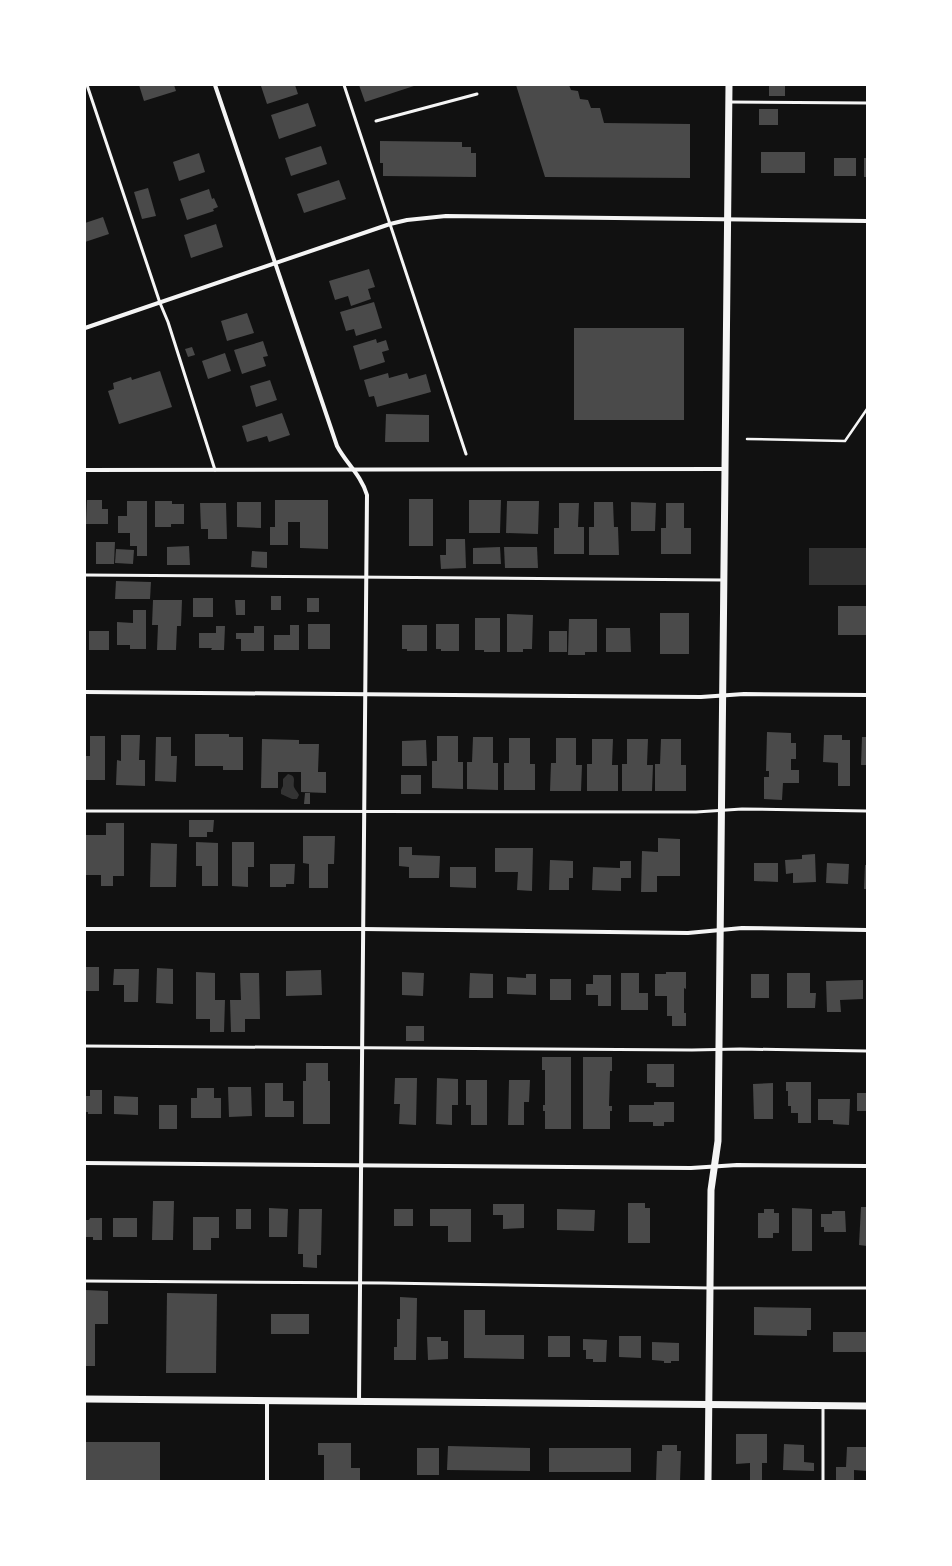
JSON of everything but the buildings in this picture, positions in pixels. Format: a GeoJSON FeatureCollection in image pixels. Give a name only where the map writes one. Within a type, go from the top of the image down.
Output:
{"type":"FeatureCollection","features":[{"type":"Feature","properties":{"kind":"street"},"geometry":{"type":"LineString","coordinates":[[215,85],[337,446],[342,456],[355,470],[367,495],[359,1402]]}},
{"type":"Feature","properties":{"kind":"street"},"geometry":{"type":"LineString","coordinates":[[708,1481],[711,1190],[718,1141],[730,85]]}},
{"type":"Feature","properties":{"kind":"street"},"geometry":{"type":"LineString","coordinates":[[85,328],[390,224],[407,220],[446,216],[867,221]]}},
{"type":"Feature","properties":{"kind":"street"},"geometry":{"type":"LineString","coordinates":[[85,470],[725,469]]}},
{"type":"Feature","properties":{"kind":"street"},"geometry":{"type":"LineString","coordinates":[[85,692],[700,697],[723,695],[867,695]]}},
{"type":"Feature","properties":{"kind":"street"},"geometry":{"type":"LineString","coordinates":[[85,928],[363,929],[688,933],[742,928],[867,930]]}},
{"type":"Feature","properties":{"kind":"street"},"geometry":{"type":"LineString","coordinates":[[85,1163],[691,1168],[714,1166],[867,1166]]}},
{"type":"Feature","properties":{"kind":"street"},"geometry":{"type":"LineString","coordinates":[[85,1399],[867,1406]]}},
{"type":"Feature","properties":{"kind":"street"},"geometry":{"type":"LineString","coordinates":[[267,1401],[267,1481]]}},
{"type":"Feature","properties":{"kind":"lane"},"geometry":{"type":"LineString","coordinates":[[87,85],[160,303],[168,322],[215,470]]}},
{"type":"Feature","properties":{"kind":"lane"},"geometry":{"type":"LineString","coordinates":[[344,85],[466,454]]}},
{"type":"Feature","properties":{"kind":"lane"},"geometry":{"type":"LineString","coordinates":[[376,121],[477,94]]}},
{"type":"Feature","properties":{"kind":"lane"},"geometry":{"type":"LineString","coordinates":[[729,102],[867,103]]}},
{"type":"Feature","properties":{"kind":"lane"},"geometry":{"type":"LineString","coordinates":[[85,575],[724,580]]}},
{"type":"Feature","properties":{"kind":"lane"},"geometry":{"type":"LineString","coordinates":[[85,811],[696,812],[742,809],[867,811]]}},
{"type":"Feature","properties":{"kind":"lane"},"geometry":{"type":"LineString","coordinates":[[85,1046],[867,1051]]}},
{"type":"Feature","properties":{"kind":"lane"},"geometry":{"type":"LineString","coordinates":[[85,1281],[710,1288],[867,1288]]}},
{"type":"Feature","properties":{"kind":"lane"},"geometry":{"type":"LineString","coordinates":[[823,1481],[824,1405]]}},
{"type":"Feature","properties":{"kind":"path"},"geometry":{"type":"LineString","coordinates":[[747,439],[845,441],[867,409]]}},
{"type":"Feature","properties":{"kind":"shaded area"},"geometry":{"type":"Polygon","coordinates":[[[809,548],[867,548],[867,585],[809,585],[809,548]]]}},
{"type":"Feature","properties":{"kind":"shaded area"},"geometry":{"type":"Polygon","coordinates":[[[288,774],[294,777],[294,787],[299,795],[297,799],[292,799],[281,794],[283,779],[288,774]]]}}]}
